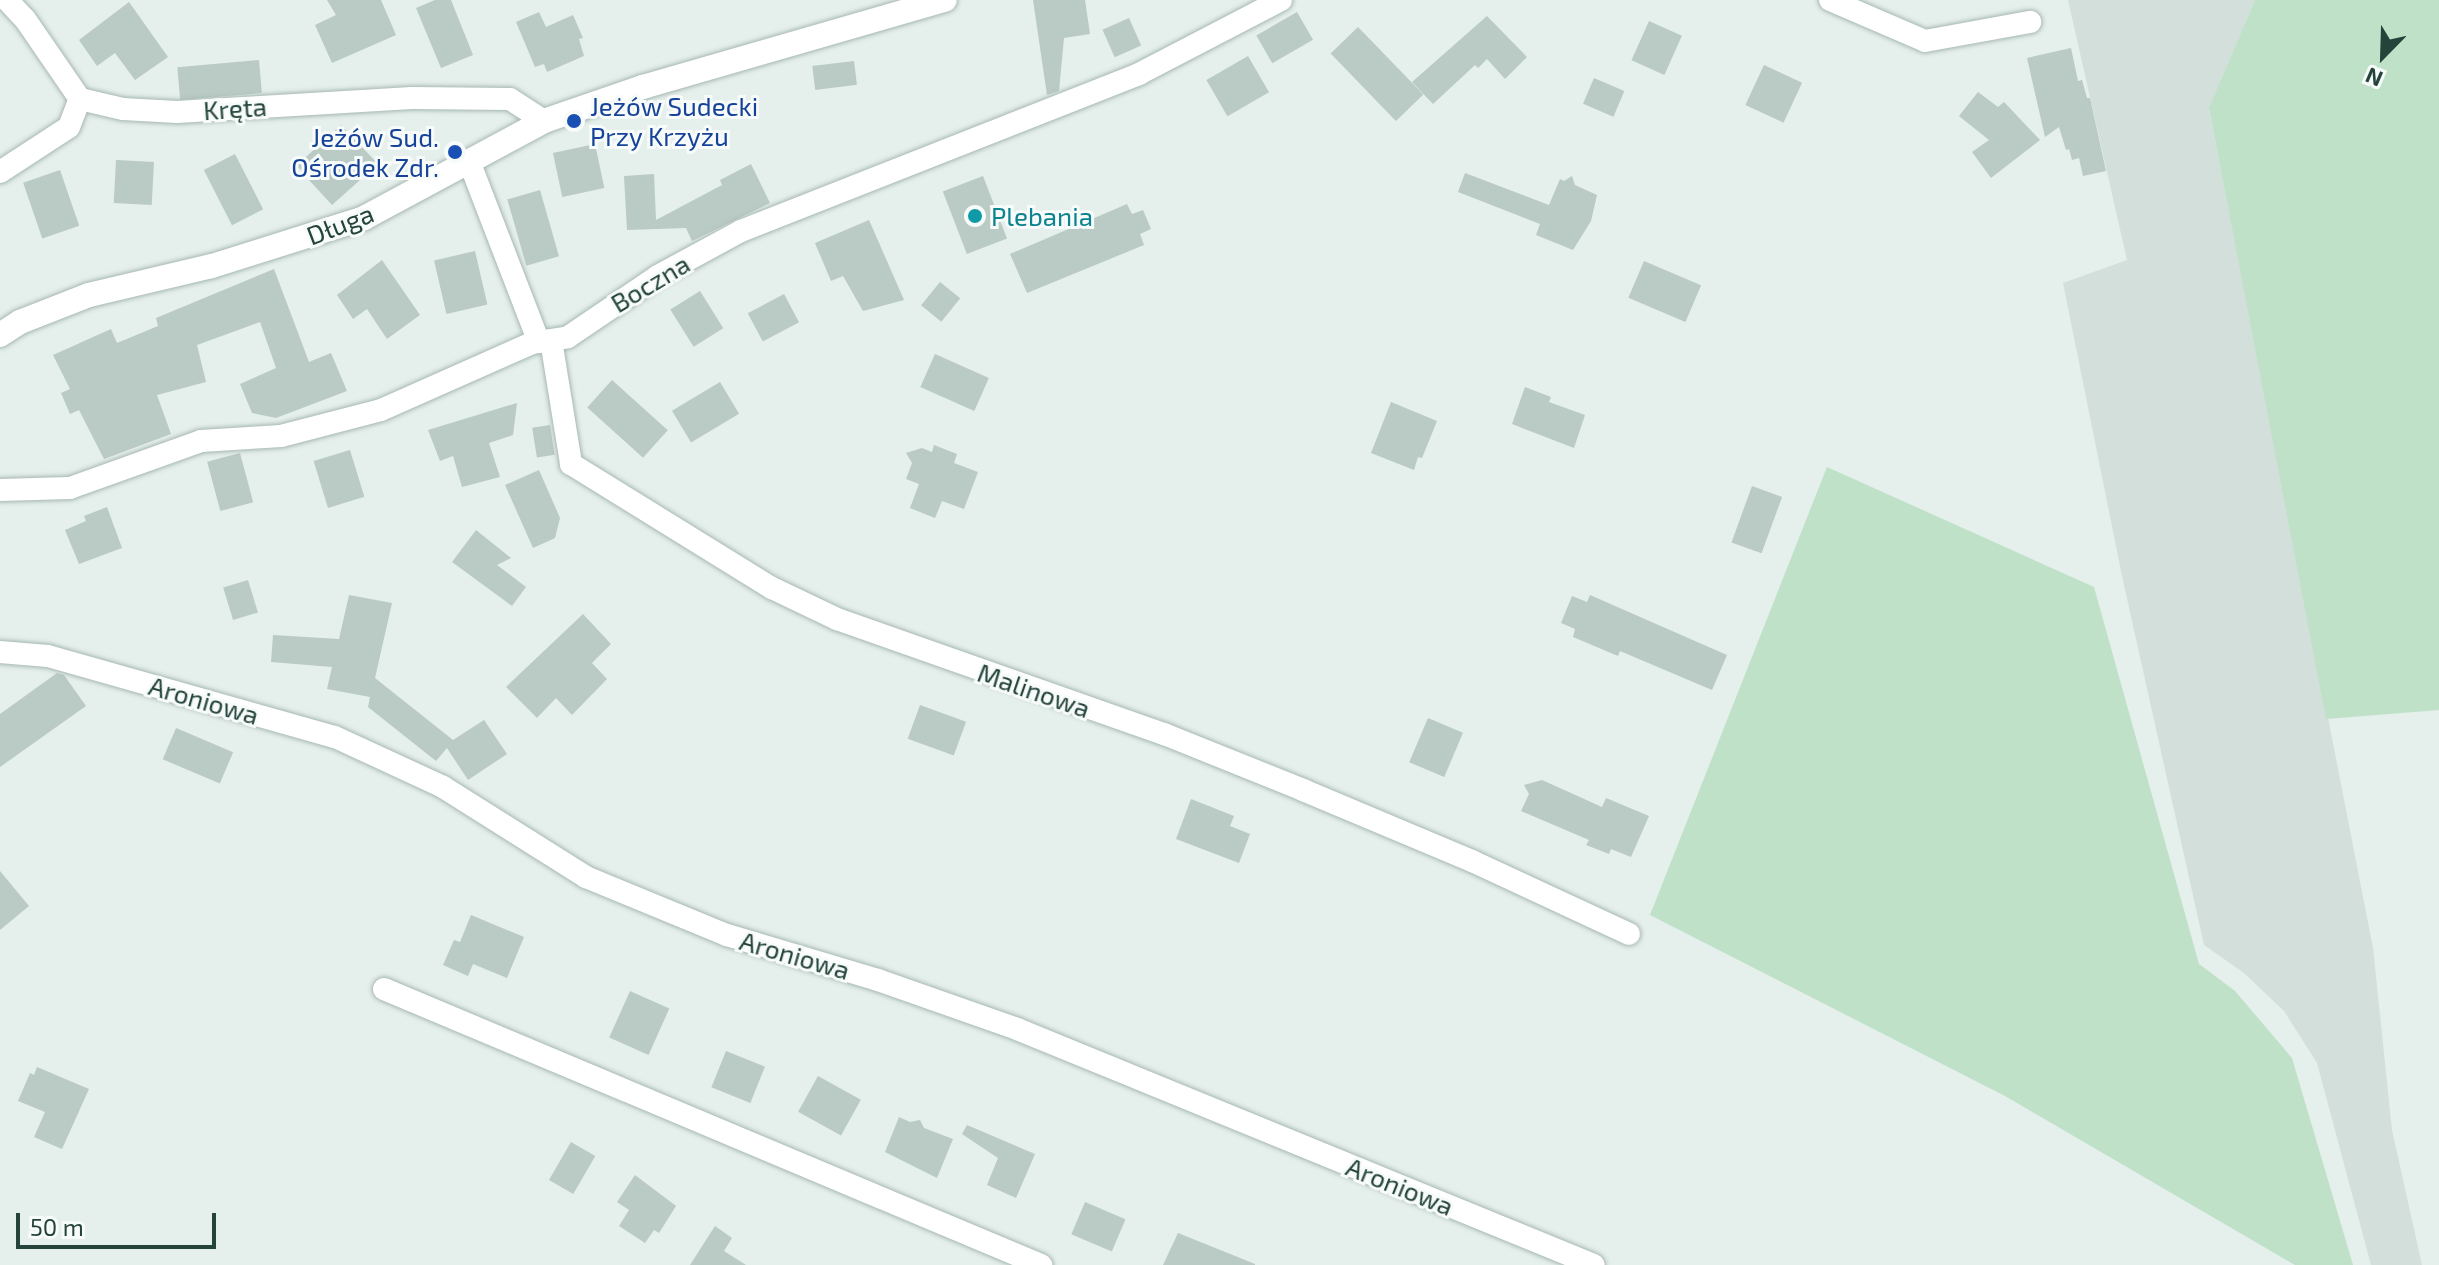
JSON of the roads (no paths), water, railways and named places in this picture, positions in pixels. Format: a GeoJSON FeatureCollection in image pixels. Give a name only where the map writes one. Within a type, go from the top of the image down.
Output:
{"type":"FeatureCollection","features":[{"type":"Feature","properties":{"kind":"street"},"geometry":{"type":"LineString","coordinates":[[0,172],[69,127],[80,99],[25,19],[7,0]]}},
{"type":"Feature","properties":{"kind":"street","name":"Długa"},"geometry":{"type":"LineString","coordinates":[[0,335],[20,322],[89,295],[212,266],[364,218],[544,121],[643,87],[945,0]]}},
{"type":"Feature","properties":{"kind":"street","name":"Boczna"},"geometry":{"type":"LineString","coordinates":[[0,490],[70,488],[201,441],[281,436],[381,410],[545,341],[568,337],[658,276],[741,231],[1139,74],[1281,0]]}},
{"type":"Feature","properties":{"kind":"street"},"geometry":{"type":"LineString","coordinates":[[1830,0],[1925,41],[2030,22]]}},
{"type":"Feature","properties":{"kind":"street","name":"Kręta"},"geometry":{"type":"LineString","coordinates":[[80,99],[123,109],[177,112],[412,98],[510,99],[544,121]]}},
{"type":"Feature","properties":{"kind":"street","name":"Malinowa"},"geometry":{"type":"LineString","coordinates":[[469,161],[515,280],[545,341],[571,464],[772,588],[837,619],[1164,734],[1472,861],[1629,934]]}},
{"type":"Feature","properties":{"kind":"street","name":"Aroniowa"},"geometry":{"type":"LineString","coordinates":[[0,652],[48,656],[335,737],[443,787],[586,877],[727,935],[878,980],[1017,1029],[1594,1265]]}},
{"type":"Feature","properties":{"kind":"street"},"geometry":{"type":"LineString","coordinates":[[384,989],[1041,1265]]}},
{"type":"Feature","properties":{"kind":"place","name":"Jeżów Sudecki Przy Krzyżu"},"geometry":{"type":"Point","coordinates":[574,121]}},
{"type":"Feature","properties":{"kind":"place","name":"Jeżów Sud. Ośrodek Zdr."},"geometry":{"type":"Point","coordinates":[455,152]}},
{"type":"Feature","properties":{"kind":"place","name":"Plebania"},"geometry":{"type":"Point","coordinates":[975,216]}}]}
